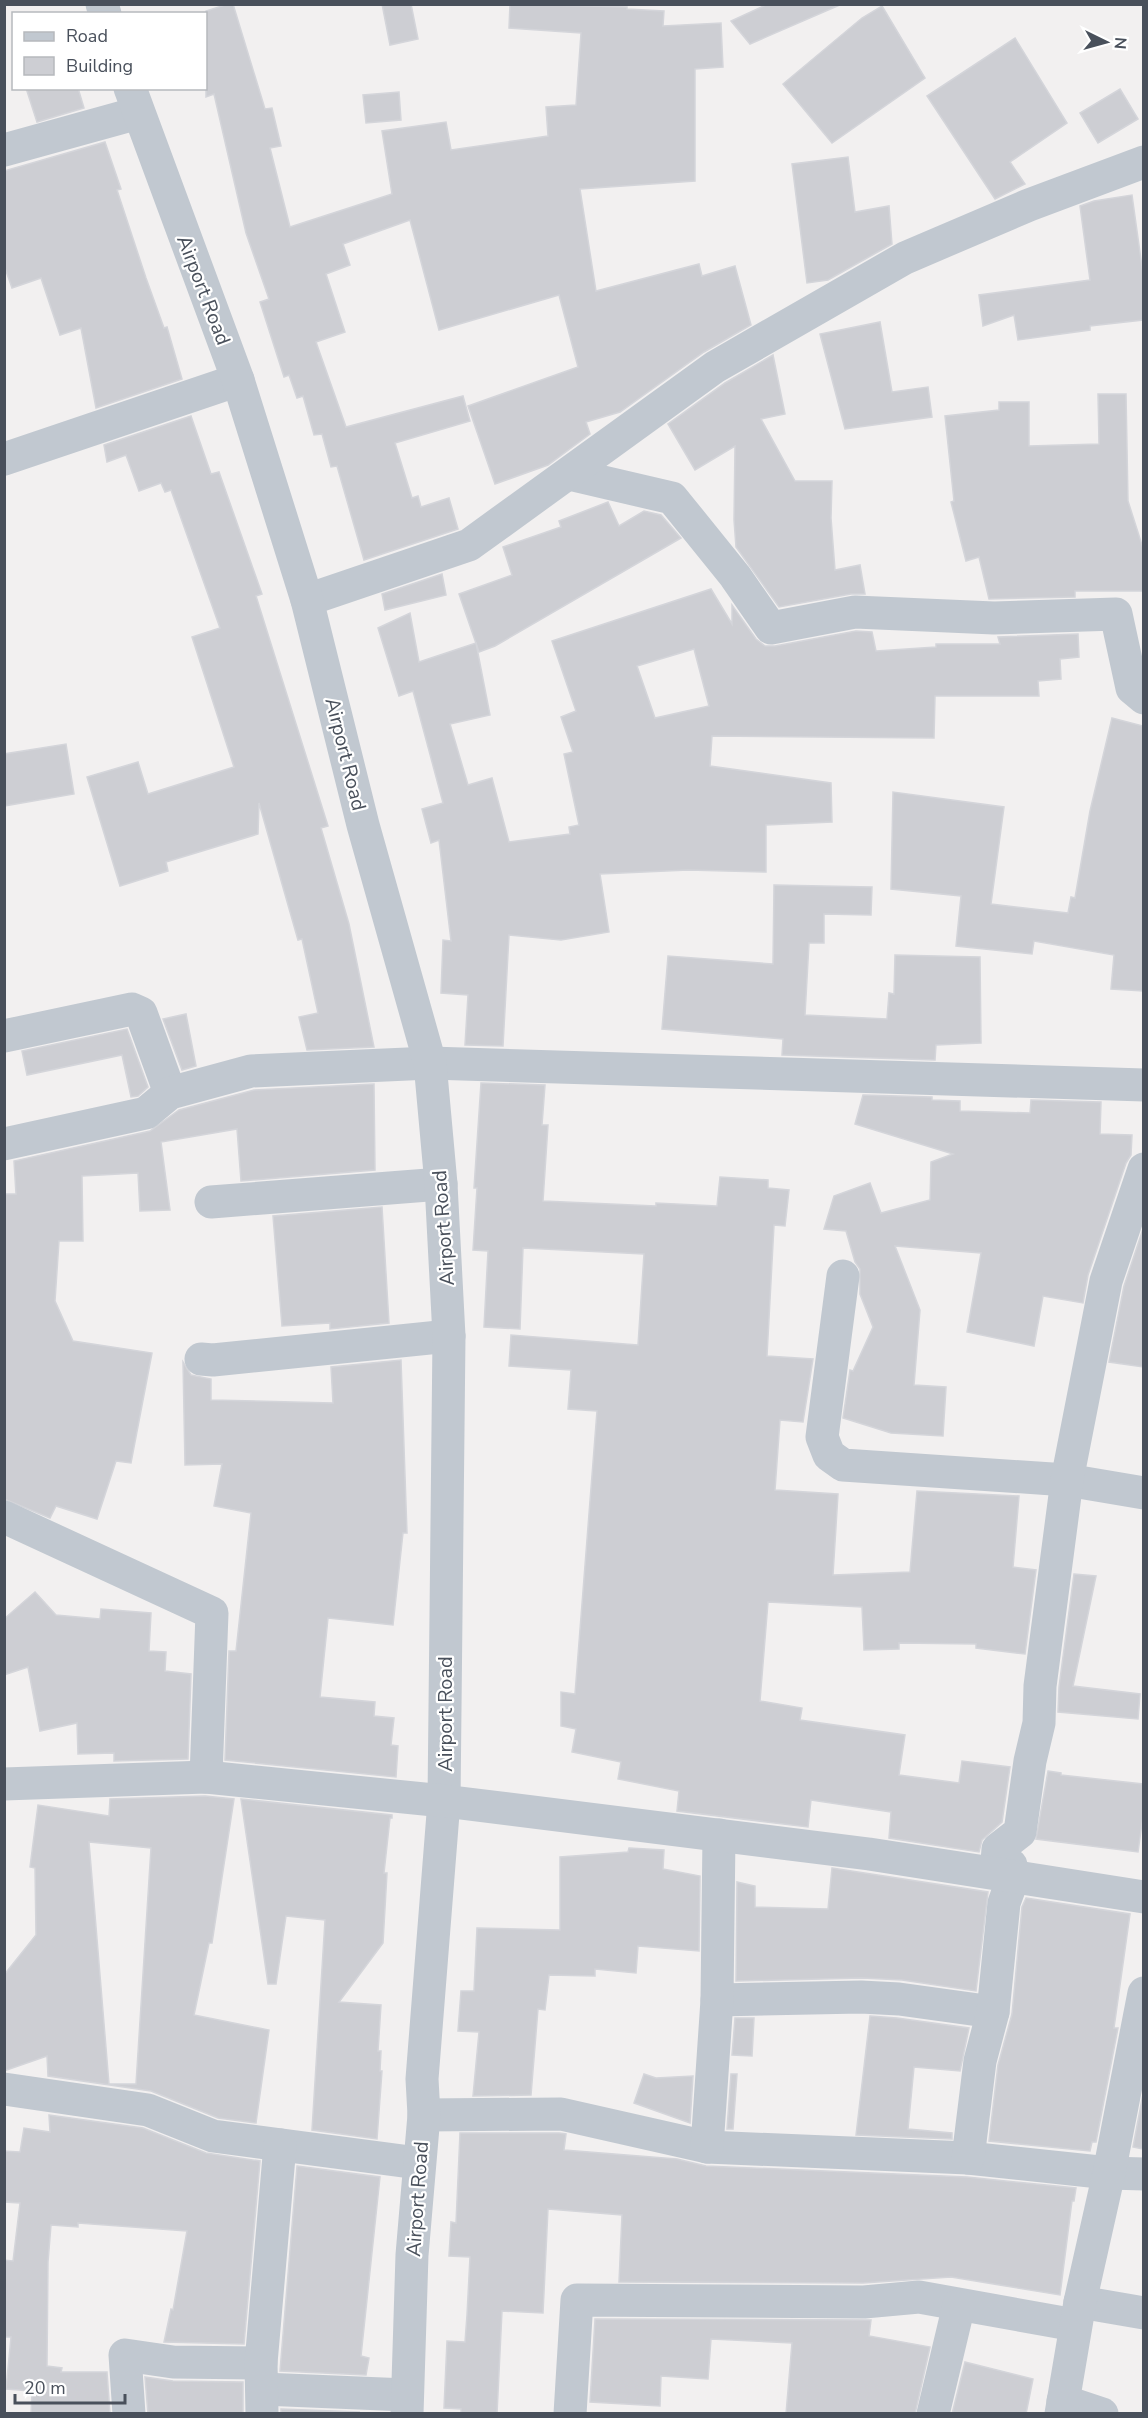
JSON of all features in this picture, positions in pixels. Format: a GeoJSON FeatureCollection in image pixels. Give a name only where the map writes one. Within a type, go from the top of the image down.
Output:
{"type":"FeatureCollection","features":[{"type":"Feature","properties":{"kind":"street"},"geometry":{"type":"LineString","coordinates":[[4,150],[134,101]]}},
{"type":"Feature","properties":{"kind":"street","name":"Airport Road"},"geometry":{"type":"LineString","coordinates":[[134,101],[238,380],[307,600],[363,825],[430,1063],[441,1184],[449,1336],[444,1802],[422,2079],[424,2115],[418,2163],[407,2404]]}},
{"type":"Feature","properties":{"kind":"street"},"geometry":{"type":"LineString","coordinates":[[307,600],[469,545],[715,368],[905,258],[1029,205],[1143,162]]}},
{"type":"Feature","properties":{"kind":"street"},"geometry":{"type":"LineString","coordinates":[[4,459],[238,380]]}},
{"type":"Feature","properties":{"kind":"street"},"geometry":{"type":"LineString","coordinates":[[569,474],[672,498],[735,576],[771,628],[855,612],[994,618],[1116,614],[1132,687],[1143,698]]}},
{"type":"Feature","properties":{"kind":"street"},"geometry":{"type":"LineString","coordinates":[[4,1036],[132,1009],[141,1013],[170,1093]]}},
{"type":"Feature","properties":{"kind":"street"},"geometry":{"type":"LineString","coordinates":[[4,1144],[146,1113],[170,1093],[251,1071],[430,1063],[1143,1085]]}},
{"type":"Feature","properties":{"kind":"street"},"geometry":{"type":"LineString","coordinates":[[968,2158],[980,2061],[993,2012],[1004,1903],[1013,1878],[1011,1865],[997,1862],[999,1849],[1020,1832],[1030,1761],[1039,1723],[1043,1664],[1067,1480],[1106,1281],[1143,1169]]}},
{"type":"Feature","properties":{"kind":"street"},"geometry":{"type":"LineString","coordinates":[[211,1202],[441,1184]]}},
{"type":"Feature","properties":{"kind":"street"},"geometry":{"type":"LineString","coordinates":[[843,1276],[822,1437],[829,1455],[843,1465],[1067,1480],[1143,1493]]}},
{"type":"Feature","properties":{"kind":"street"},"geometry":{"type":"LineString","coordinates":[[201,1359],[213,1360],[449,1336]]}},
{"type":"Feature","properties":{"kind":"street"},"geometry":{"type":"LineString","coordinates":[[4,1517],[212,1613],[206,1777]]}},
{"type":"Feature","properties":{"kind":"street"},"geometry":{"type":"LineString","coordinates":[[4,1784],[206,1777],[444,1802],[719,1835],[939,1864],[1013,1878],[1143,1897]]}},
{"type":"Feature","properties":{"kind":"street"},"geometry":{"type":"LineString","coordinates":[[707,2147],[717,2000],[719,1835]]}},
{"type":"Feature","properties":{"kind":"street"},"geometry":{"type":"LineString","coordinates":[[1102,2414],[1062,2407],[1077,2314],[1109,2173],[1143,1993]]}},
{"type":"Feature","properties":{"kind":"street"},"geometry":{"type":"LineString","coordinates":[[717,2000],[861,1997],[899,1999],[993,2012]]}},
{"type":"Feature","properties":{"kind":"street"},"geometry":{"type":"LineString","coordinates":[[4,2089],[148,2110],[213,2136],[418,2163]]}},
{"type":"Feature","properties":{"kind":"street"},"geometry":{"type":"LineString","coordinates":[[424,2115],[561,2114],[707,2147],[968,2158],[1109,2173],[1143,2174]]}},
{"type":"Feature","properties":{"kind":"street"},"geometry":{"type":"LineString","coordinates":[[261,2389],[280,2145]]}},
{"type":"Feature","properties":{"kind":"street"},"geometry":{"type":"LineString","coordinates":[[570,2414],[577,2300],[864,2302],[919,2297],[959,2305],[1077,2314],[1143,2313]]}},
{"type":"Feature","properties":{"kind":"street"},"geometry":{"type":"LineString","coordinates":[[933,2414],[959,2305]]}},
{"type":"Feature","properties":{"kind":"street"},"geometry":{"type":"LineString","coordinates":[[129,2414],[125,2355],[173,2362],[261,2389],[407,2404]]}},
{"type":"Feature","properties":{"kind":"building"},"geometry":{"type":"Polygon","coordinates":[[[233,4],[265,109],[272,108],[281,146],[270,148],[290,227],[392,194],[382,131],[446,122],[451,150],[548,136],[546,107],[576,105],[581,33],[509,28],[510,4],[627,7],[627,9],[664,11],[663,26],[721,23],[723,67],[695,69],[695,181],[580,189],[596,291],[699,264],[702,276],[735,266],[751,325],[704,352],[620,412],[586,422],[590,434],[548,465],[495,484],[468,406],[578,367],[559,295],[439,330],[410,220],[343,244],[350,265],[326,274],[345,332],[316,342],[346,427],[463,396],[470,421],[395,443],[412,498],[418,496],[421,507],[449,498],[458,529],[364,560],[337,466],[331,467],[322,434],[314,435],[303,396],[297,398],[289,375],[284,377],[260,302],[269,299],[246,233],[214,94],[206,97],[206,11],[233,4]]]}},
{"type":"Feature","properties":{"kind":"building"},"geometry":{"type":"Polygon","coordinates":[[[382,4],[411,4],[418,39],[390,45],[382,4]]]}},
{"type":"Feature","properties":{"kind":"building"},"geometry":{"type":"Polygon","coordinates":[[[768,4],[842,4],[750,44],[731,21],[768,4]]]}},
{"type":"Feature","properties":{"kind":"building"},"geometry":{"type":"Polygon","coordinates":[[[882,6],[925,78],[832,143],[783,84],[862,18],[882,6]]]}},
{"type":"Feature","properties":{"kind":"building"},"geometry":{"type":"Polygon","coordinates":[[[1015,38],[1067,123],[1010,162],[1025,184],[995,199],[927,96],[1015,38]]]}},
{"type":"Feature","properties":{"kind":"building"},"geometry":{"type":"Polygon","coordinates":[[[1120,89],[1138,119],[1098,143],[1080,113],[1120,89]]]}},
{"type":"Feature","properties":{"kind":"building"},"geometry":{"type":"Polygon","coordinates":[[[27,90],[79,90],[84,108],[37,122],[27,90]]]}},
{"type":"Feature","properties":{"kind":"building"},"geometry":{"type":"Polygon","coordinates":[[[399,92],[401,120],[366,123],[363,95],[399,92]]]}},
{"type":"Feature","properties":{"kind":"building"},"geometry":{"type":"Polygon","coordinates":[[[105,142],[121,189],[117,190],[164,328],[167,327],[182,379],[96,408],[81,328],[60,335],[41,278],[12,288],[4,265],[4,171],[105,142]]]}},
{"type":"Feature","properties":{"kind":"building"},"geometry":{"type":"Polygon","coordinates":[[[848,157],[855,212],[889,206],[892,244],[828,280],[807,283],[792,164],[848,157]]]}},
{"type":"Feature","properties":{"kind":"building"},"geometry":{"type":"Polygon","coordinates":[[[1132,195],[1143,274],[1143,320],[1090,326],[1090,330],[1018,340],[1014,315],[983,326],[979,295],[1090,280],[1080,206],[1094,201],[1132,195]]]}},
{"type":"Feature","properties":{"kind":"building"},"geometry":{"type":"Polygon","coordinates":[[[880,322],[892,392],[928,387],[932,417],[845,429],[820,334],[880,322]]]}},
{"type":"Feature","properties":{"kind":"building"},"geometry":{"type":"Polygon","coordinates":[[[773,355],[785,414],[761,419],[795,481],[832,481],[831,518],[835,570],[860,565],[865,594],[851,594],[779,607],[736,547],[735,446],[695,470],[668,424],[725,383],[773,355]]]}},
{"type":"Feature","properties":{"kind":"building"},"geometry":{"type":"Polygon","coordinates":[[[1098,394],[1126,394],[1128,501],[1143,548],[1143,591],[1075,591],[1075,597],[989,599],[979,557],[966,561],[951,502],[954,501],[945,416],[999,410],[999,402],[1029,402],[1029,446],[1099,444],[1098,394]]]}},
{"type":"Feature","properties":{"kind":"building"},"geometry":{"type":"Polygon","coordinates":[[[191,416],[211,474],[219,472],[262,594],[256,596],[328,826],[321,828],[349,924],[374,1047],[307,1050],[299,1017],[318,1013],[302,939],[298,940],[259,803],[258,834],[166,862],[168,871],[120,886],[87,777],[138,762],[148,794],[234,767],[192,637],[220,628],[171,490],[165,492],[161,483],[139,491],[126,455],[107,462],[104,445],[191,416]]]}},
{"type":"Feature","properties":{"kind":"building"},"geometry":{"type":"Polygon","coordinates":[[[608,502],[619,526],[644,511],[661,515],[681,538],[495,646],[479,652],[459,594],[512,575],[503,547],[561,527],[559,521],[608,502]]]}},
{"type":"Feature","properties":{"kind":"building"},"geometry":{"type":"Polygon","coordinates":[[[442,574],[446,595],[385,610],[382,594],[442,574]]]}},
{"type":"Feature","properties":{"kind":"building"},"geometry":{"type":"Polygon","coordinates":[[[711,589],[732,624],[732,605],[756,639],[765,646],[856,631],[872,632],[876,651],[936,647],[936,644],[1000,644],[998,637],[1078,634],[1079,657],[1060,659],[1061,679],[1038,681],[1039,696],[935,696],[934,738],[712,736],[710,766],[831,783],[832,822],[766,825],[766,872],[688,870],[600,874],[609,932],[561,940],[509,935],[503,1046],[465,1045],[468,995],[441,993],[443,940],[451,941],[439,840],[431,843],[422,809],[443,803],[413,691],[399,696],[378,628],[410,613],[419,662],[476,643],[490,715],[450,724],[468,785],[492,778],[509,842],[570,834],[569,827],[579,825],[564,754],[573,752],[561,717],[576,711],[552,641],[711,589]],[[694,649],[637,666],[655,718],[709,706],[694,649]]]}},
{"type":"Feature","properties":{"kind":"building"},"geometry":{"type":"Polygon","coordinates":[[[1112,718],[1143,726],[1143,991],[1111,989],[1114,955],[1034,941],[1032,954],[956,946],[961,896],[891,889],[893,792],[1004,807],[991,904],[1068,913],[1071,897],[1075,898],[1090,811],[1112,718]]]}},
{"type":"Feature","properties":{"kind":"building"},"geometry":{"type":"Polygon","coordinates":[[[66,744],[74,794],[4,806],[4,754],[66,744]]]}},
{"type":"Feature","properties":{"kind":"building"},"geometry":{"type":"Polygon","coordinates":[[[774,885],[872,887],[871,915],[824,914],[824,943],[809,943],[805,1015],[887,1019],[889,993],[894,994],[895,955],[980,957],[981,1043],[936,1045],[935,1060],[782,1055],[783,1039],[662,1029],[668,956],[773,964],[774,885]]]}},
{"type":"Feature","properties":{"kind":"building"},"geometry":{"type":"Polygon","coordinates":[[[186,1014],[196,1066],[182,1070],[163,1019],[186,1014]]]}},
{"type":"Feature","properties":{"kind":"building"},"geometry":{"type":"Polygon","coordinates":[[[127,1029],[148,1087],[138,1096],[131,1097],[122,1055],[27,1075],[22,1051],[127,1029]]]}},
{"type":"Feature","properties":{"kind":"building"},"geometry":{"type":"Polygon","coordinates":[[[481,1083],[545,1085],[542,1125],[548,1125],[543,1201],[717,1206],[720,1177],[768,1180],[768,1188],[789,1190],[785,1226],[774,1225],[767,1356],[813,1359],[803,1422],[780,1420],[775,1490],[838,1494],[833,1575],[910,1572],[917,1491],[1019,1496],[1013,1567],[1036,1570],[1025,1654],[976,1648],[976,1644],[899,1643],[899,1649],[864,1650],[862,1607],[768,1602],[760,1701],[802,1708],[800,1720],[905,1735],[899,1775],[959,1783],[962,1761],[1010,1767],[1002,1822],[982,1840],[979,1852],[889,1838],[891,1812],[811,1800],[808,1827],[677,1811],[679,1791],[618,1779],[621,1762],[572,1752],[576,1729],[561,1726],[561,1692],[575,1694],[597,1411],[568,1409],[571,1370],[509,1366],[511,1335],[638,1345],[644,1254],[523,1248],[520,1329],[484,1327],[488,1251],[473,1250],[477,1188],[474,1188],[481,1083]]]}},
{"type":"Feature","properties":{"kind":"building"},"geometry":{"type":"Polygon","coordinates":[[[374,1084],[375,1170],[241,1181],[237,1129],[161,1142],[170,1210],[140,1211],[138,1173],[82,1176],[83,1241],[59,1241],[55,1301],[73,1341],[152,1353],[131,1463],[116,1461],[97,1519],[56,1506],[50,1518],[4,1499],[4,1194],[16,1194],[14,1161],[150,1131],[179,1110],[254,1090],[374,1084]]]}},
{"type":"Feature","properties":{"kind":"building"},"geometry":{"type":"Polygon","coordinates":[[[863,1095],[932,1097],[932,1100],[960,1101],[960,1111],[1030,1113],[1031,1100],[1101,1102],[1100,1134],[1132,1135],[1131,1155],[1126,1163],[1088,1275],[1083,1303],[1043,1296],[1034,1346],[967,1332],[981,1253],[895,1246],[920,1310],[914,1385],[946,1387],[943,1436],[891,1433],[843,1418],[850,1370],[853,1371],[873,1327],[860,1294],[860,1269],[855,1262],[846,1231],[824,1229],[834,1196],[870,1183],[881,1213],[930,1200],[931,1162],[953,1154],[855,1124],[863,1095]]]}},
{"type":"Feature","properties":{"kind":"building"},"geometry":{"type":"Polygon","coordinates":[[[382,1207],[389,1323],[330,1329],[330,1323],[282,1326],[273,1216],[382,1207]]]}},
{"type":"Feature","properties":{"kind":"building"},"geometry":{"type":"Polygon","coordinates":[[[1143,1229],[1143,1367],[1109,1362],[1124,1286],[1143,1229]]]}},
{"type":"Feature","properties":{"kind":"building"},"geometry":{"type":"Polygon","coordinates":[[[401,1360],[407,1533],[403,1533],[393,1625],[328,1618],[320,1697],[375,1702],[374,1716],[394,1718],[391,1745],[398,1746],[396,1777],[225,1760],[229,1651],[236,1651],[251,1513],[214,1506],[222,1464],[185,1465],[183,1362],[191,1375],[211,1379],[211,1400],[333,1403],[331,1367],[401,1360]]]}},
{"type":"Feature","properties":{"kind":"building"},"geometry":{"type":"Polygon","coordinates":[[[1074,1574],[1096,1576],[1073,1686],[1140,1694],[1138,1719],[1058,1712],[1059,1687],[1074,1574]]]}},
{"type":"Feature","properties":{"kind":"building"},"geometry":{"type":"Polygon","coordinates":[[[35,1592],[56,1615],[100,1619],[101,1609],[151,1613],[149,1651],[166,1652],[165,1671],[191,1674],[188,1759],[114,1761],[114,1753],[78,1754],[77,1723],[40,1731],[28,1667],[4,1675],[4,1619],[35,1592]]]}},
{"type":"Feature","properties":{"kind":"building"},"geometry":{"type":"Polygon","coordinates":[[[1048,1771],[1061,1773],[1061,1775],[1143,1784],[1143,1816],[1138,1852],[1036,1839],[1048,1771]]]}},
{"type":"Feature","properties":{"kind":"building"},"geometry":{"type":"Polygon","coordinates":[[[205,1796],[234,1799],[212,1943],[209,1943],[194,2015],[269,2030],[256,2123],[218,2118],[151,2091],[48,2076],[47,2056],[4,2071],[4,1975],[36,1935],[35,1868],[30,1867],[38,1805],[109,1816],[110,1799],[205,1796]],[[89,1842],[109,2084],[136,2084],[151,1848],[89,1842]]]}},
{"type":"Feature","properties":{"kind":"building"},"geometry":{"type":"Polygon","coordinates":[[[241,1799],[392,1815],[384,1873],[387,1873],[383,1943],[339,2002],[381,2005],[378,2051],[381,2051],[380,2071],[382,2071],[377,2139],[312,2130],[325,1920],[286,1916],[276,1984],[268,1984],[241,1799]]]}},
{"type":"Feature","properties":{"kind":"building"},"geometry":{"type":"Polygon","coordinates":[[[629,1848],[664,1850],[663,1869],[700,1876],[699,1951],[638,1946],[636,1973],[595,1969],[595,1976],[549,1975],[545,2010],[538,2009],[531,2095],[473,2096],[479,2032],[458,2031],[461,1991],[474,1991],[477,1928],[560,1930],[560,1857],[628,1852],[629,1848]]]}},
{"type":"Feature","properties":{"kind":"building"},"geometry":{"type":"Polygon","coordinates":[[[832,1868],[988,1892],[976,1991],[902,1980],[862,1978],[736,1981],[737,1882],[755,1886],[755,1907],[828,1909],[832,1868]]]}},
{"type":"Feature","properties":{"kind":"building"},"geometry":{"type":"Polygon","coordinates":[[[1026,1898],[1130,1914],[1114,2028],[1118,2028],[1096,2142],[1092,2142],[1090,2151],[989,2141],[998,2065],[1012,2014],[1022,1907],[1026,1898]]]}},
{"type":"Feature","properties":{"kind":"building"},"geometry":{"type":"Polygon","coordinates":[[[870,2016],[969,2028],[960,2071],[914,2067],[908,2129],[952,2133],[952,2139],[856,2135],[870,2016]]]}},
{"type":"Feature","properties":{"kind":"building"},"geometry":{"type":"Polygon","coordinates":[[[735,2018],[754,2018],[752,2056],[732,2055],[735,2018]]]}},
{"type":"Feature","properties":{"kind":"building"},"geometry":{"type":"Polygon","coordinates":[[[644,2074],[656,2078],[693,2076],[690,2123],[634,2103],[644,2074]]]}},
{"type":"Feature","properties":{"kind":"building"},"geometry":{"type":"Polygon","coordinates":[[[731,2074],[737,2074],[733,2129],[727,2129],[731,2074]]]}},
{"type":"Feature","properties":{"kind":"building"},"geometry":{"type":"Polygon","coordinates":[[[1143,2094],[1143,2149],[1133,2147],[1143,2094]]]}},
{"type":"Feature","properties":{"kind":"building"},"geometry":{"type":"Polygon","coordinates":[[[49,2115],[143,2128],[206,2153],[260,2161],[244,2344],[164,2342],[171,2309],[173,2310],[187,2231],[78,2223],[78,2227],[51,2225],[48,2262],[47,2366],[62,2368],[61,2372],[107,2372],[110,2414],[31,2414],[32,2391],[6,2389],[11,2337],[4,2337],[4,2260],[13,2261],[20,2203],[4,2202],[4,2151],[20,2152],[24,2128],[50,2132],[49,2115]]]}},
{"type":"Feature","properties":{"kind":"building"},"geometry":{"type":"Polygon","coordinates":[[[460,2133],[559,2133],[566,2134],[564,2150],[677,2159],[706,2166],[967,2177],[1076,2188],[1074,2201],[1072,2201],[1060,2295],[951,2277],[863,2283],[619,2282],[622,2215],[548,2209],[543,2313],[502,2311],[497,2414],[461,2414],[461,2409],[444,2408],[447,2341],[465,2342],[467,2315],[470,2257],[449,2256],[451,2222],[456,2223],[460,2133]]]}},
{"type":"Feature","properties":{"kind":"building"},"geometry":{"type":"Polygon","coordinates":[[[297,2166],[380,2177],[361,2356],[369,2358],[366,2375],[280,2371],[297,2166]]]}},
{"type":"Feature","properties":{"kind":"building"},"geometry":{"type":"Polygon","coordinates":[[[595,2319],[871,2320],[869,2336],[930,2347],[915,2414],[786,2414],[792,2343],[711,2339],[708,2379],[661,2376],[660,2406],[590,2402],[595,2319]]]}},
{"type":"Feature","properties":{"kind":"building"},"geometry":{"type":"Polygon","coordinates":[[[965,2362],[1033,2379],[1026,2414],[952,2414],[965,2362]]]}},
{"type":"Feature","properties":{"kind":"building"},"geometry":{"type":"Polygon","coordinates":[[[145,2377],[173,2381],[243,2382],[243,2414],[148,2414],[145,2377]]]}},
{"type":"Feature","properties":{"kind":"building"},"geometry":{"type":"Polygon","coordinates":[[[281,2409],[360,2412],[281,2414],[281,2409]]]}}]}
